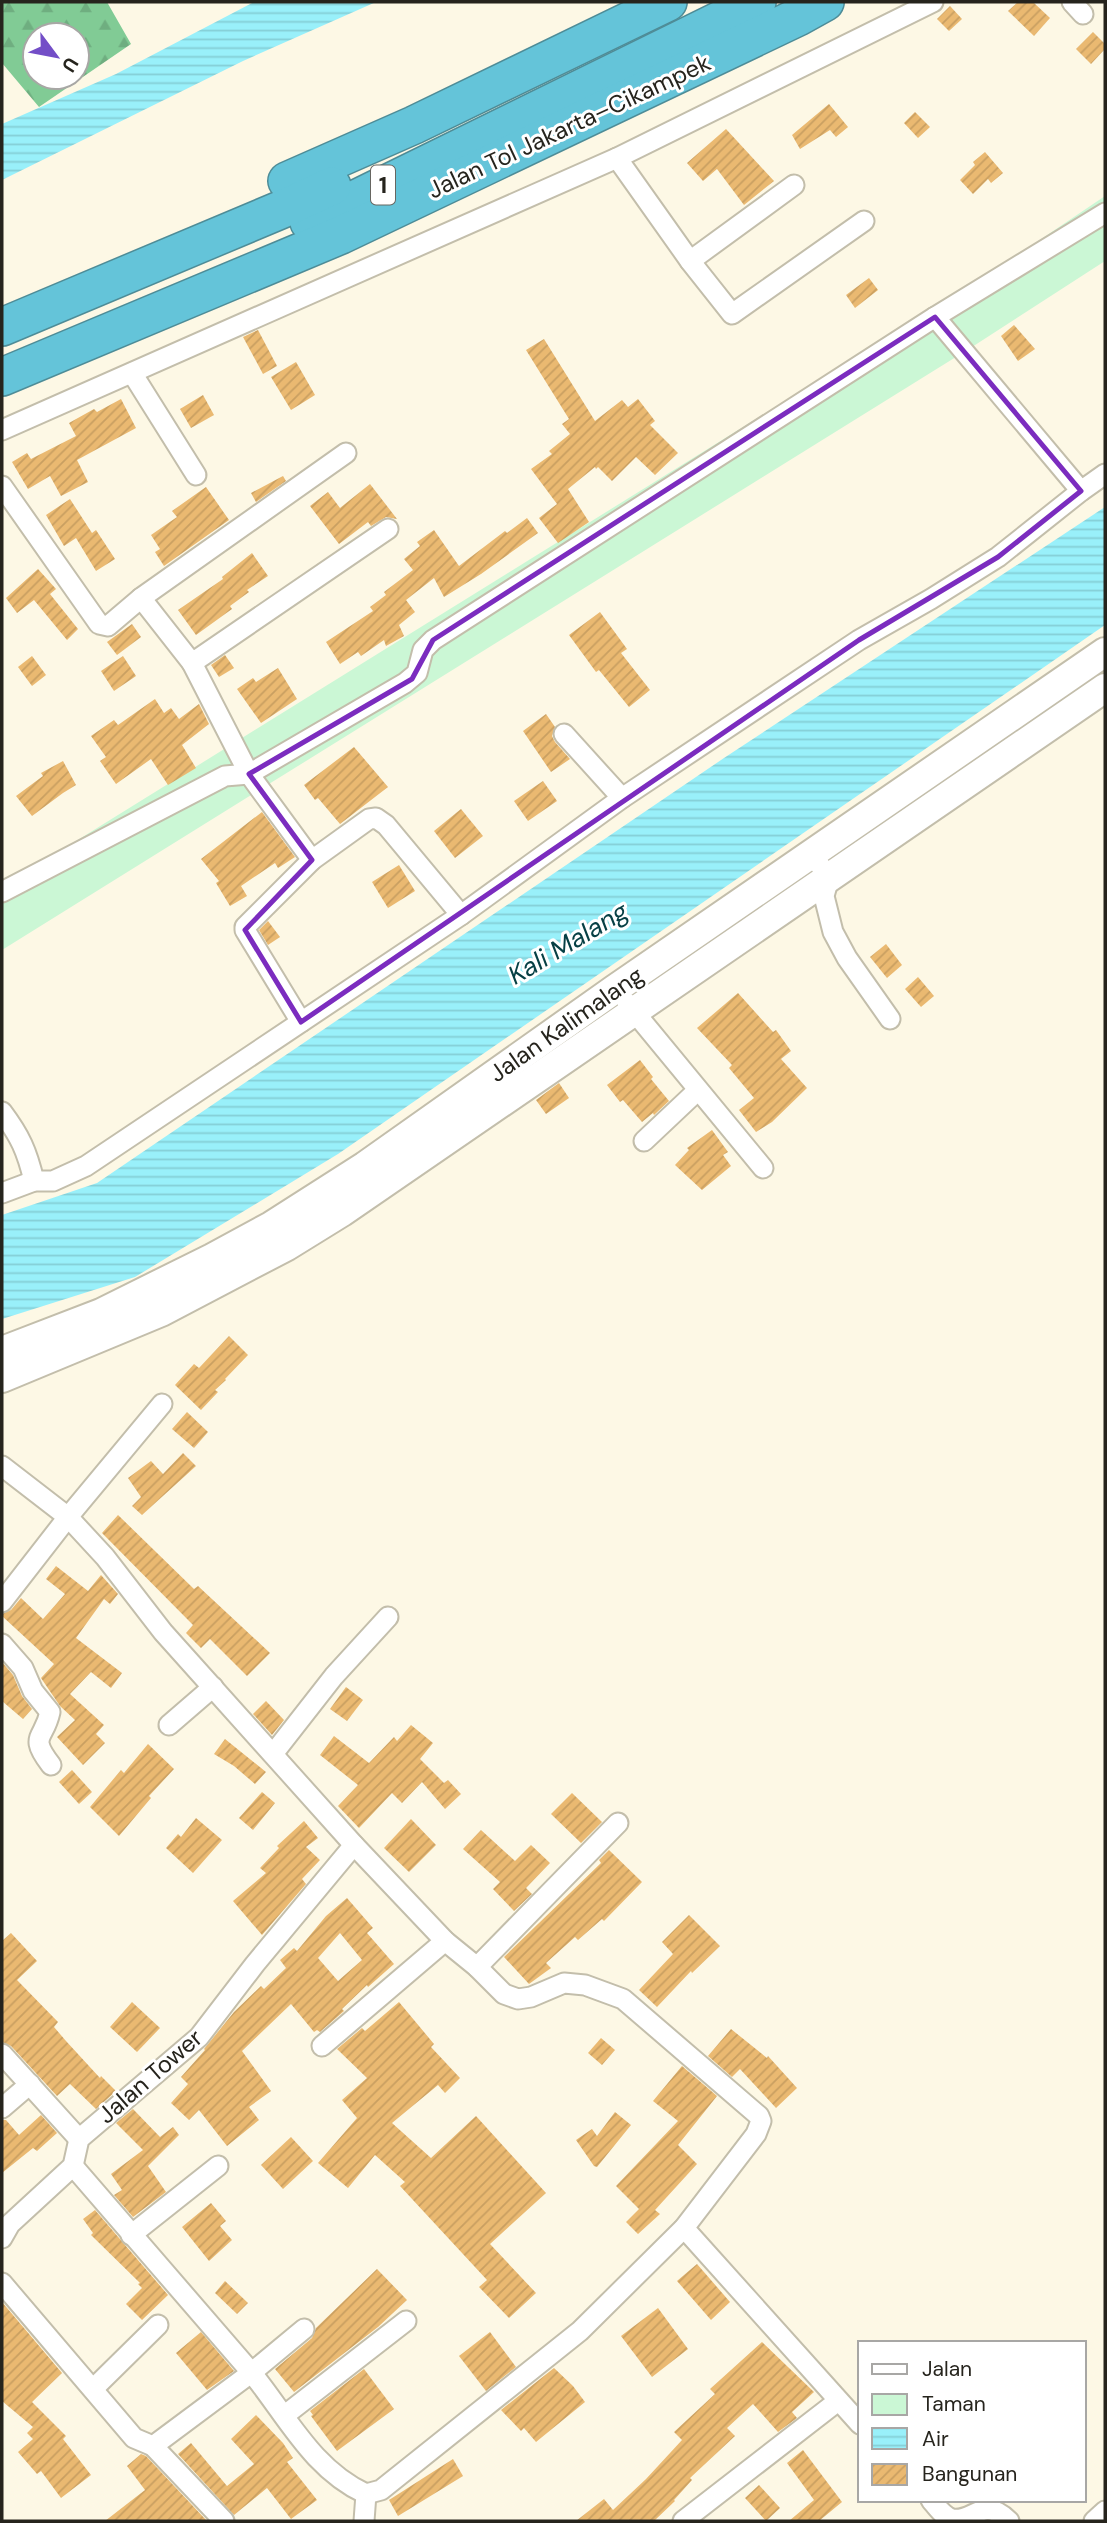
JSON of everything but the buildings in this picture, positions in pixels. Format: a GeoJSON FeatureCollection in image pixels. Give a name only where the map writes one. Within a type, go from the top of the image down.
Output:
{"type":"FeatureCollection","features":[{"type":"Feature","properties":{"kind":"highway","name":"1"},"geometry":{"type":"LineString","coordinates":[[2,307],[414,125],[668,2]]}},
{"type":"Feature","properties":{"kind":"highway","name":"1"},"geometry":{"type":"LineString","coordinates":[[2,327],[285,208],[721,2]]}},
{"type":"Feature","properties":{"kind":"highway","name":"1"},"geometry":{"type":"LineString","coordinates":[[2,351],[296,228],[757,2]]}},
{"type":"Feature","properties":{"kind":"highway","name":"Jalan Tol Jakarta–Cikampek"},"geometry":{"type":"LineString","coordinates":[[2,377],[341,235],[825,2]]}},
{"type":"Feature","properties":{"kind":"main road","name":"Jalan Kalimalang"},"geometry":{"type":"LineString","coordinates":[[2,1351],[101,1313],[271,1226],[365,1166],[615,989],[1105,653]]}},
{"type":"Feature","properties":{"kind":"main road","name":"Jalan Kalimalang"},"geometry":{"type":"LineString","coordinates":[[2,1378],[161,1312],[287,1246],[342,1212],[1105,688]]}},
{"type":"Feature","properties":{"kind":"street"},"geometry":{"type":"LineString","coordinates":[[2,430],[617,158],[933,2]]}},
{"type":"Feature","properties":{"kind":"street"},"geometry":{"type":"LineString","coordinates":[[617,158],[690,261],[732,314],[864,221]]}},
{"type":"Feature","properties":{"kind":"street"},"geometry":{"type":"LineString","coordinates":[[690,261],[794,185]]}},
{"type":"Feature","properties":{"kind":"street"},"geometry":{"type":"LineString","coordinates":[[2,892],[225,776],[249,774],[412,679],[420,666],[423,650],[433,640],[935,317],[1105,213]]}},
{"type":"Feature","properties":{"kind":"street"},"geometry":{"type":"LineString","coordinates":[[935,317],[1080,491]]}},
{"type":"Feature","properties":{"kind":"street"},"geometry":{"type":"LineString","coordinates":[[132,373],[196,475]]}},
{"type":"Feature","properties":{"kind":"street"},"geometry":{"type":"LineString","coordinates":[[2,486],[99,624],[108,626],[141,598],[346,453]]}},
{"type":"Feature","properties":{"kind":"street"},"geometry":{"type":"LineString","coordinates":[[2,1193],[34,1181],[53,1181],[73,1174],[461,915],[622,798],[859,640],[931,600],[998,557],[1105,474]]}},
{"type":"Feature","properties":{"kind":"street"},"geometry":{"type":"LineString","coordinates":[[192,663],[388,529]]}},
{"type":"Feature","properties":{"kind":"street"},"geometry":{"type":"LineString","coordinates":[[141,598],[192,663],[249,774],[312,860]]}},
{"type":"Feature","properties":{"kind":"street"},"geometry":{"type":"LineString","coordinates":[[564,734],[622,798]]}},
{"type":"Feature","properties":{"kind":"street"},"geometry":{"type":"LineString","coordinates":[[301,1022],[245,928],[312,860],[369,819],[376,818],[386,825],[461,915]]}},
{"type":"Feature","properties":{"kind":"street"},"geometry":{"type":"LineString","coordinates":[[812,854],[829,878],[824,896],[834,932],[847,958],[890,1019]]}},
{"type":"Feature","properties":{"kind":"street"},"geometry":{"type":"LineString","coordinates":[[615,989],[697,1091],[764,1168]]}},
{"type":"Feature","properties":{"kind":"street"},"geometry":{"type":"LineString","coordinates":[[644,1141],[697,1091]]}},
{"type":"Feature","properties":{"kind":"street"},"geometry":{"type":"LineString","coordinates":[[2,1112],[19,1135],[28,1154],[34,1181]]}},
{"type":"Feature","properties":{"kind":"street"},"geometry":{"type":"LineString","coordinates":[[2,1602],[162,1404]]}},
{"type":"Feature","properties":{"kind":"street"},"geometry":{"type":"LineString","coordinates":[[2,1466],[68,1517],[105,1558],[163,1632],[354,1845],[445,1941],[477,1966],[504,1994],[518,1999],[531,1997],[564,1983],[585,1985],[623,1999],[759,2116],[761,2121],[760,2128],[684,2228],[580,2330],[381,2490],[366,2494],[346,2485],[312,2455],[285,2414],[73,2166],[10,2224],[2,2238]]}},
{"type":"Feature","properties":{"kind":"street"},"geometry":{"type":"LineString","coordinates":[[273,1754],[334,1676],[388,1616]]}},
{"type":"Feature","properties":{"kind":"street"},"geometry":{"type":"LineString","coordinates":[[2,1644],[23,1668],[33,1691],[49,1709],[50,1715],[39,1734],[38,1742],[41,1752],[51,1765]]}},
{"type":"Feature","properties":{"kind":"street"},"geometry":{"type":"LineString","coordinates":[[169,1725],[213,1687]]}},
{"type":"Feature","properties":{"kind":"street"},"geometry":{"type":"LineString","coordinates":[[477,1966],[618,1823]]}},
{"type":"Feature","properties":{"kind":"street","name":"Jalan Tower"},"geometry":{"type":"LineString","coordinates":[[73,2166],[79,2138],[200,2037],[255,1964],[354,1845]]}},
{"type":"Feature","properties":{"kind":"street"},"geometry":{"type":"LineString","coordinates":[[322,2046],[445,1941]]}},
{"type":"Feature","properties":{"kind":"street"},"geometry":{"type":"LineString","coordinates":[[2,2054],[79,2138]]}},
{"type":"Feature","properties":{"kind":"street"},"geometry":{"type":"LineString","coordinates":[[2,2108],[30,2084]]}},
{"type":"Feature","properties":{"kind":"street"},"geometry":{"type":"LineString","coordinates":[[131,2235],[218,2166]]}},
{"type":"Feature","properties":{"kind":"street"},"geometry":{"type":"LineString","coordinates":[[684,2228],[858,2422]]}},
{"type":"Feature","properties":{"kind":"street"},"geometry":{"type":"LineString","coordinates":[[2,2283],[138,2441],[153,2446],[224,2521]]}},
{"type":"Feature","properties":{"kind":"street"},"geometry":{"type":"LineString","coordinates":[[285,2414],[406,2321]]}},
{"type":"Feature","properties":{"kind":"street"},"geometry":{"type":"LineString","coordinates":[[93,2389],[158,2325]]}},
{"type":"Feature","properties":{"kind":"street"},"geometry":{"type":"LineString","coordinates":[[153,2446],[251,2373],[304,2329]]}},
{"type":"Feature","properties":{"kind":"street"},"geometry":{"type":"LineString","coordinates":[[683,2521],[838,2401]]}},
{"type":"Feature","properties":{"kind":"street"},"geometry":{"type":"LineString","coordinates":[[364,2521],[366,2494]]}},
{"type":"Feature","properties":{"kind":"street"},"geometry":{"type":"LineString","coordinates":[[933,2502],[944,2514],[954,2519],[962,2519],[981,2511],[993,2511],[1009,2521]]}},
{"type":"Feature","properties":{"kind":"street"},"geometry":{"type":"LineString","coordinates":[[1094,2521],[1105,2511]]}},
{"type":"Feature","properties":{"kind":"highlighted area"},"geometry":{"type":"Polygon","coordinates":[[[935,317],[1081,491],[998,557],[859,640],[301,1022],[245,930],[312,860],[249,774],[412,679],[433,640],[935,317]]]}},
{"type":"Feature","properties":{"kind":"green space"},"geometry":{"type":"Polygon","coordinates":[[[2,2],[107,2],[131,44],[91,71],[91,21],[21,21],[21,86],[2,63],[2,2]]]}},
{"type":"Feature","properties":{"kind":"green space"},"geometry":{"type":"Polygon","coordinates":[[[26,91],[62,91],[39,107],[26,91]]]}},
{"type":"Feature","properties":{"kind":"green space"},"geometry":{"type":"Polygon","coordinates":[[[1105,196],[1105,261],[972,347],[2,950],[2,887],[988,275],[1105,196]]]}},
{"type":"Feature","properties":{"kind":"water"},"geometry":{"type":"Polygon","coordinates":[[[254,2],[376,2],[243,61],[2,180],[2,124],[77,91],[91,91],[91,85],[254,2]]]}},
{"type":"Feature","properties":{"kind":"water","name":"Kali Malang"},"geometry":{"type":"Polygon","coordinates":[[[1105,507],[1105,625],[338,1154],[135,1277],[2,1319],[2,1215],[97,1183],[724,758],[1105,507]]]}}]}
